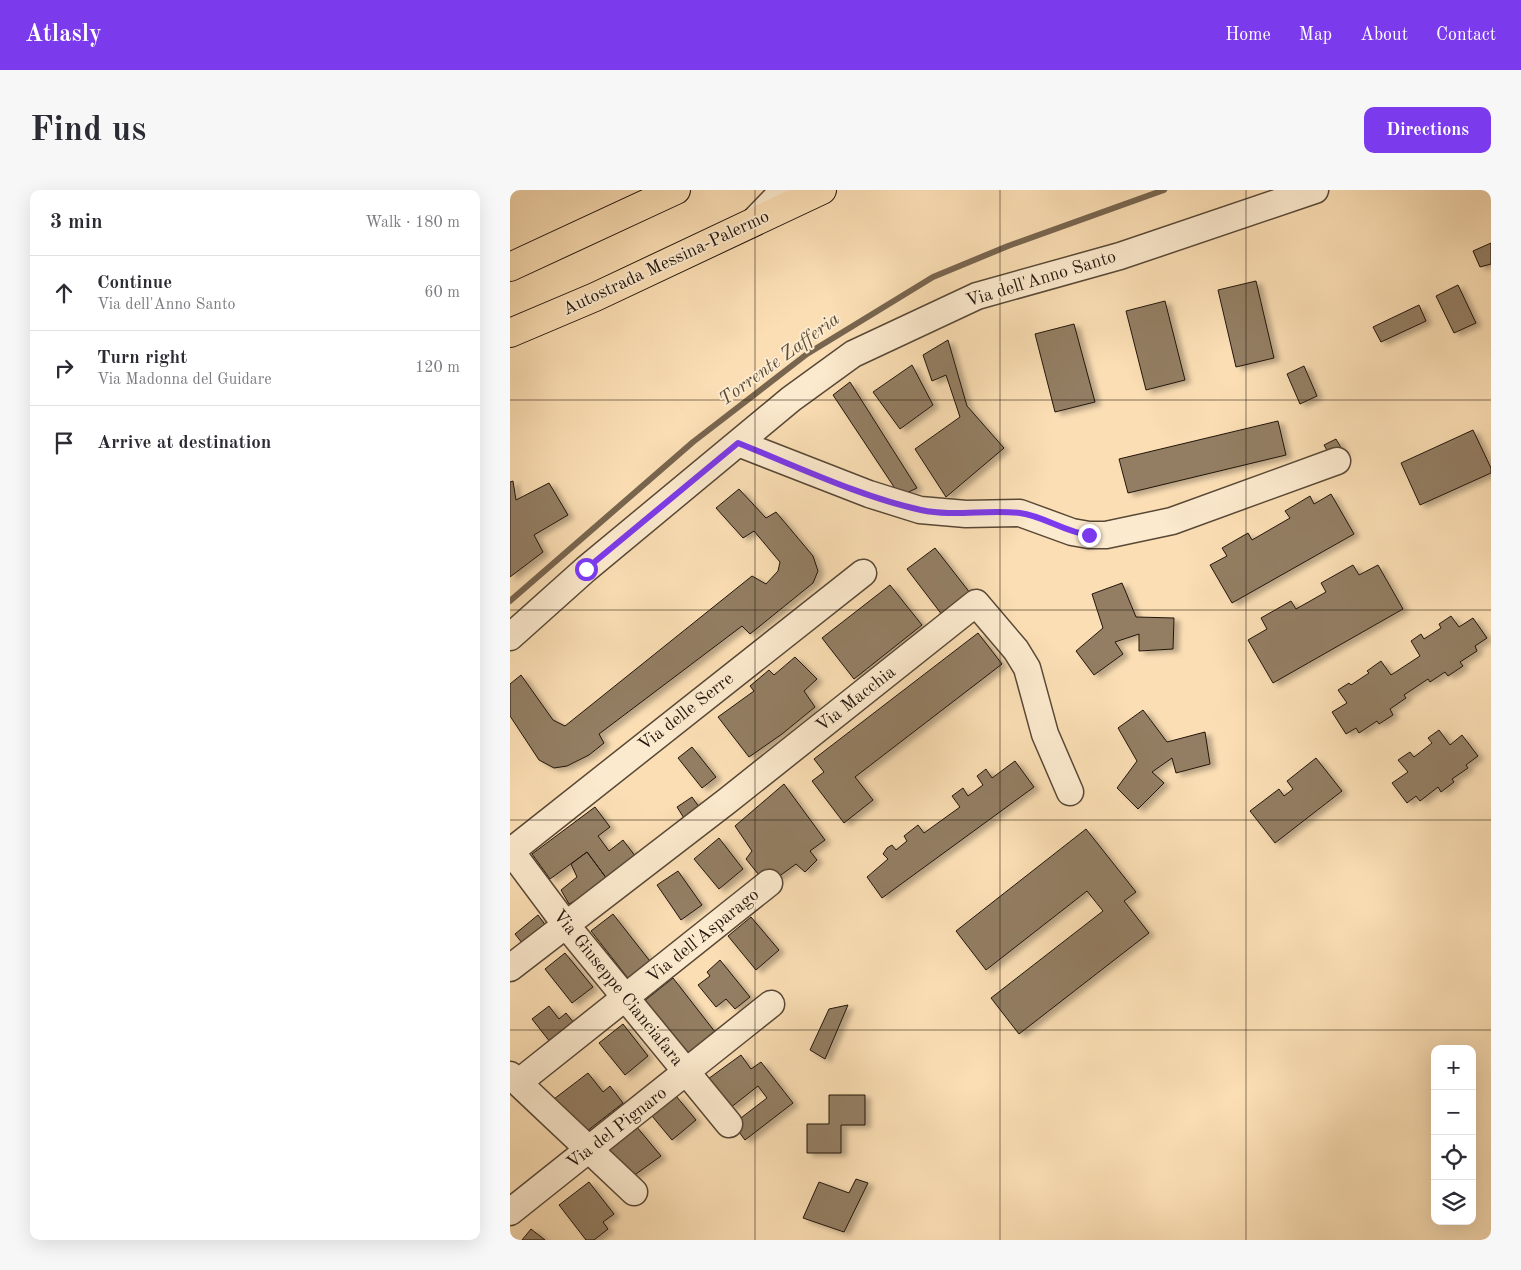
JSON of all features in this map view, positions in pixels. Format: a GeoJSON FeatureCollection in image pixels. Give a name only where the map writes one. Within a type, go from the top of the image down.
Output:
{"type":"FeatureCollection","features":[{"type":"Feature","properties":{"kind":"highway"},"geometry":{"type":"LineString","coordinates":[[510,267],[676,190]]}},
{"type":"Feature","properties":{"kind":"highway","name":"Autostrada Messina-Palermo"},"geometry":{"type":"LineString","coordinates":[[510,334],[750,225],[822,190]]}},
{"type":"Feature","properties":{"kind":"street"},"geometry":{"type":"LineString","coordinates":[[750,225],[784,190]]}},
{"type":"Feature","properties":{"kind":"street","name":"Via dell'Anno Santo"},"geometry":{"type":"LineString","coordinates":[[510,637],[586,569],[791,399],[853,354],[970,299],[1120,256],[1315,190]]}},
{"type":"Feature","properties":{"kind":"street"},"geometry":{"type":"LineString","coordinates":[[738,443],[869,494],[920,510],[966,514],[1020,513],[1072,532],[1089,535],[1106,535],[1172,521],[1337,461]]}},
{"type":"Feature","properties":{"kind":"street","name":"Via delle Serre"},"geometry":{"type":"LineString","coordinates":[[510,851],[863,573]]}},
{"type":"Feature","properties":{"kind":"street","name":"Via Macchia"},"geometry":{"type":"LineString","coordinates":[[566,925],[976,603],[1016,650],[1027,668],[1045,734],[1070,792]]}},
{"type":"Feature","properties":{"kind":"street","name":"Via Giuseppe Cianciafara"},"geometry":{"type":"LineString","coordinates":[[510,851],[566,925],[730,1124]]}},
{"type":"Feature","properties":{"kind":"street","name":"Via dell'Asparago"},"geometry":{"type":"LineString","coordinates":[[515,1078],[626,998],[769,883]]}},
{"type":"Feature","properties":{"kind":"street"},"geometry":{"type":"LineString","coordinates":[[510,968],[566,925]]}},
{"type":"Feature","properties":{"kind":"street","name":"Via del Pignaro"},"geometry":{"type":"LineString","coordinates":[[510,1212],[687,1073],[771,1004]]}},
{"type":"Feature","properties":{"kind":"street"},"geometry":{"type":"LineString","coordinates":[[515,1078],[634,1192]]}},
{"type":"Feature","properties":{"kind":"building"},"geometry":{"type":"Polygon","coordinates":[[[1491,243],[1491,264],[1480,267],[1473,251],[1491,243]]]}},
{"type":"Feature","properties":{"kind":"building"},"geometry":{"type":"Polygon","coordinates":[[[1256,281],[1274,358],[1236,367],[1218,290],[1256,281]]]}},
{"type":"Feature","properties":{"kind":"building"},"geometry":{"type":"Polygon","coordinates":[[[1458,285],[1476,323],[1454,333],[1436,296],[1458,285]]]}},
{"type":"Feature","properties":{"kind":"building"},"geometry":{"type":"Polygon","coordinates":[[[1165,301],[1185,380],[1146,390],[1126,311],[1165,301]]]}},
{"type":"Feature","properties":{"kind":"building"},"geometry":{"type":"Polygon","coordinates":[[[1419,305],[1426,321],[1381,342],[1373,327],[1419,305]]]}},
{"type":"Feature","properties":{"kind":"building"},"geometry":{"type":"Polygon","coordinates":[[[1074,324],[1095,402],[1055,412],[1035,334],[1074,324]]]}},
{"type":"Feature","properties":{"kind":"building"},"geometry":{"type":"Polygon","coordinates":[[[948,340],[967,406],[1004,448],[946,497],[915,449],[960,417],[946,375],[932,381],[923,355],[948,340]]]}},
{"type":"Feature","properties":{"kind":"building"},"geometry":{"type":"Polygon","coordinates":[[[912,365],[933,405],[900,429],[873,392],[912,365]]]}},
{"type":"Feature","properties":{"kind":"building"},"geometry":{"type":"Polygon","coordinates":[[[1304,366],[1317,396],[1300,404],[1287,374],[1304,366]]]}},
{"type":"Feature","properties":{"kind":"building"},"geometry":{"type":"Polygon","coordinates":[[[850,382],[917,488],[900,496],[833,395],[850,382]]]}},
{"type":"Feature","properties":{"kind":"building"},"geometry":{"type":"Polygon","coordinates":[[[1278,421],[1286,455],[1128,493],[1119,459],[1278,421]]]}},
{"type":"Feature","properties":{"kind":"building"},"geometry":{"type":"Polygon","coordinates":[[[1473,430],[1491,468],[1491,473],[1420,505],[1401,463],[1473,430]]]}},
{"type":"Feature","properties":{"kind":"building"},"geometry":{"type":"Polygon","coordinates":[[[1336,439],[1344,453],[1332,459],[1324,445],[1336,439]]]}},
{"type":"Feature","properties":{"kind":"building"},"geometry":{"type":"Polygon","coordinates":[[[513,481],[516,500],[549,483],[568,515],[534,535],[543,552],[510,577],[510,482],[513,481]]]}},
{"type":"Feature","properties":{"kind":"building"},"geometry":{"type":"Polygon","coordinates":[[[739,489],[766,518],[776,512],[813,556],[818,571],[813,583],[750,634],[742,626],[599,734],[604,743],[589,755],[567,766],[554,768],[539,760],[510,716],[510,684],[521,675],[553,720],[565,726],[752,576],[766,584],[778,571],[780,562],[754,531],[743,538],[716,508],[739,489]]]}},
{"type":"Feature","properties":{"kind":"building"},"geometry":{"type":"Polygon","coordinates":[[[1331,494],[1354,534],[1232,603],[1210,565],[1227,556],[1222,548],[1248,533],[1252,540],[1290,518],[1285,511],[1310,496],[1314,504],[1331,494]]]}},
{"type":"Feature","properties":{"kind":"building"},"geometry":{"type":"Polygon","coordinates":[[[935,548],[974,598],[946,620],[907,569],[935,548]]]}},
{"type":"Feature","properties":{"kind":"building"},"geometry":{"type":"Polygon","coordinates":[[[1353,565],[1359,575],[1378,565],[1403,609],[1273,683],[1248,640],[1267,629],[1261,618],[1291,601],[1296,609],[1326,592],[1321,583],[1353,565]]]}},
{"type":"Feature","properties":{"kind":"building"},"geometry":{"type":"Polygon","coordinates":[[[1122,583],[1136,617],[1174,618],[1173,649],[1139,651],[1139,634],[1115,642],[1123,654],[1094,675],[1076,651],[1103,628],[1092,594],[1122,583]]]}},
{"type":"Feature","properties":{"kind":"building"},"geometry":{"type":"Polygon","coordinates":[[[890,585],[922,625],[854,679],[822,638],[890,585]]]}},
{"type":"Feature","properties":{"kind":"building"},"geometry":{"type":"Polygon","coordinates":[[[1451,616],[1459,627],[1473,618],[1487,638],[1475,646],[1477,651],[1460,662],[1463,666],[1448,676],[1445,672],[1430,682],[1428,679],[1404,695],[1406,698],[1390,709],[1393,715],[1379,724],[1377,721],[1359,733],[1356,728],[1346,734],[1332,712],[1347,703],[1338,690],[1349,683],[1351,685],[1369,673],[1367,671],[1381,661],[1391,675],[1420,656],[1411,641],[1421,634],[1424,639],[1441,628],[1439,624],[1451,616]]]}},
{"type":"Feature","properties":{"kind":"building"},"geometry":{"type":"Polygon","coordinates":[[[978,633],[1002,664],[855,777],[873,800],[844,823],[812,781],[824,772],[814,759],[978,633]]]}},
{"type":"Feature","properties":{"kind":"building"},"geometry":{"type":"Polygon","coordinates":[[[795,657],[817,679],[804,691],[815,707],[782,734],[749,757],[718,717],[754,691],[750,686],[769,670],[774,675],[795,657]]]}},
{"type":"Feature","properties":{"kind":"building"},"geometry":{"type":"Polygon","coordinates":[[[1143,710],[1167,742],[1205,732],[1210,764],[1176,773],[1172,758],[1152,772],[1164,783],[1138,809],[1117,788],[1137,761],[1118,728],[1143,710]]]}},
{"type":"Feature","properties":{"kind":"building"},"geometry":{"type":"Polygon","coordinates":[[[1439,730],[1450,745],[1462,735],[1478,756],[1466,765],[1468,768],[1452,779],[1454,782],[1441,792],[1438,787],[1420,801],[1416,796],[1407,803],[1392,783],[1408,772],[1398,760],[1410,752],[1414,757],[1432,743],[1428,738],[1439,730]]]}},
{"type":"Feature","properties":{"kind":"building"},"geometry":{"type":"Polygon","coordinates":[[[692,747],[716,777],[702,788],[678,758],[692,747]]]}},
{"type":"Feature","properties":{"kind":"building"},"geometry":{"type":"Polygon","coordinates":[[[1316,758],[1342,791],[1275,843],[1250,811],[1279,789],[1284,796],[1293,789],[1287,781],[1316,758]]]}},
{"type":"Feature","properties":{"kind":"building"},"geometry":{"type":"Polygon","coordinates":[[[1015,761],[1034,787],[882,898],[867,877],[888,859],[883,854],[887,848],[892,845],[896,850],[907,841],[904,836],[918,825],[924,833],[960,807],[952,796],[963,788],[968,796],[983,785],[977,776],[986,769],[992,778],[1015,761]]]}},
{"type":"Feature","properties":{"kind":"building"},"geometry":{"type":"Polygon","coordinates":[[[784,784],[825,840],[810,851],[817,860],[805,872],[796,864],[767,885],[746,859],[752,851],[735,826],[784,784]]]}},
{"type":"Feature","properties":{"kind":"building"},"geometry":{"type":"Polygon","coordinates":[[[692,797],[702,811],[687,823],[677,807],[692,797]]]}},
{"type":"Feature","properties":{"kind":"building"},"geometry":{"type":"Polygon","coordinates":[[[595,807],[610,827],[598,836],[609,851],[623,840],[639,861],[610,883],[587,852],[550,879],[532,854],[595,807]]]}},
{"type":"Feature","properties":{"kind":"building"},"geometry":{"type":"Polygon","coordinates":[[[1086,829],[1136,892],[1124,901],[1149,933],[1019,1034],[991,998],[1103,911],[1087,891],[986,970],[956,931],[1086,829]]]}},
{"type":"Feature","properties":{"kind":"building"},"geometry":{"type":"Polygon","coordinates":[[[719,838],[743,869],[719,889],[694,859],[719,838]]]}},
{"type":"Feature","properties":{"kind":"building"},"geometry":{"type":"Polygon","coordinates":[[[587,852],[610,883],[569,904],[561,890],[577,877],[571,864],[587,852]]]}},
{"type":"Feature","properties":{"kind":"building"},"geometry":{"type":"Polygon","coordinates":[[[678,871],[702,905],[681,920],[657,885],[678,871]]]}},
{"type":"Feature","properties":{"kind":"building"},"geometry":{"type":"Polygon","coordinates":[[[613,914],[653,965],[631,982],[591,931],[613,914]]]}},
{"type":"Feature","properties":{"kind":"building"},"geometry":{"type":"Polygon","coordinates":[[[538,915],[549,930],[526,948],[515,934],[538,915]]]}},
{"type":"Feature","properties":{"kind":"building"},"geometry":{"type":"Polygon","coordinates":[[[751,917],[779,950],[756,970],[728,936],[751,917]]]}},
{"type":"Feature","properties":{"kind":"building"},"geometry":{"type":"Polygon","coordinates":[[[565,953],[593,987],[572,1003],[545,969],[565,953]]]}},
{"type":"Feature","properties":{"kind":"building"},"geometry":{"type":"Polygon","coordinates":[[[720,960],[750,997],[735,1009],[726,999],[716,1007],[698,985],[710,976],[707,972],[720,960]]]}},
{"type":"Feature","properties":{"kind":"building"},"geometry":{"type":"Polygon","coordinates":[[[673,978],[719,1037],[689,1060],[643,1002],[673,978]]]}},
{"type":"Feature","properties":{"kind":"building"},"geometry":{"type":"Polygon","coordinates":[[[848,1005],[825,1059],[810,1050],[829,1009],[848,1005]]]}},
{"type":"Feature","properties":{"kind":"building"},"geometry":{"type":"Polygon","coordinates":[[[549,1006],[559,1019],[566,1013],[578,1028],[554,1047],[532,1019],[549,1006]]]}},
{"type":"Feature","properties":{"kind":"building"},"geometry":{"type":"Polygon","coordinates":[[[623,1024],[648,1056],[625,1075],[599,1043],[623,1024]]]}},
{"type":"Feature","properties":{"kind":"building"},"geometry":{"type":"Polygon","coordinates":[[[741,1055],[751,1069],[761,1062],[793,1103],[745,1140],[733,1124],[767,1098],[758,1086],[730,1108],[708,1079],[741,1055]]]}},
{"type":"Feature","properties":{"kind":"building"},"geometry":{"type":"Polygon","coordinates":[[[588,1073],[603,1092],[610,1086],[623,1103],[582,1135],[554,1099],[588,1073]]]}},
{"type":"Feature","properties":{"kind":"building"},"geometry":{"type":"Polygon","coordinates":[[[829,1095],[865,1095],[865,1125],[841,1125],[841,1153],[807,1153],[807,1124],[829,1124],[829,1095]]]}},
{"type":"Feature","properties":{"kind":"building"},"geometry":{"type":"Polygon","coordinates":[[[676,1096],[696,1120],[672,1140],[652,1116],[676,1096]]]}},
{"type":"Feature","properties":{"kind":"building"},"geometry":{"type":"Polygon","coordinates":[[[636,1126],[661,1156],[629,1179],[599,1155],[636,1126]]]}},
{"type":"Feature","properties":{"kind":"building"},"geometry":{"type":"Polygon","coordinates":[[[856,1179],[868,1183],[844,1232],[803,1218],[819,1182],[849,1193],[856,1179]]]}},
{"type":"Feature","properties":{"kind":"building"},"geometry":{"type":"Polygon","coordinates":[[[589,1182],[614,1214],[603,1222],[608,1229],[594,1240],[586,1240],[559,1205],[589,1182]]]}},
{"type":"Feature","properties":{"kind":"building"},"geometry":{"type":"Polygon","coordinates":[[[531,1229],[545,1240],[522,1240],[531,1229]]]}},
{"type":"Feature","properties":{"kind":"waterway","name":"Torrente Zafferia"},"geometry":{"type":"LineString","coordinates":[[510,601],[693,442],[807,354],[933,277],[1008,246],[1164,190]]}},
{"type":"Feature","properties":{"kind":"route"},"geometry":{"type":"LineString","coordinates":[[586,569],[738,443],[869,494],[920,510],[966,514],[1020,513],[1072,532],[1089,535]]}}]}
